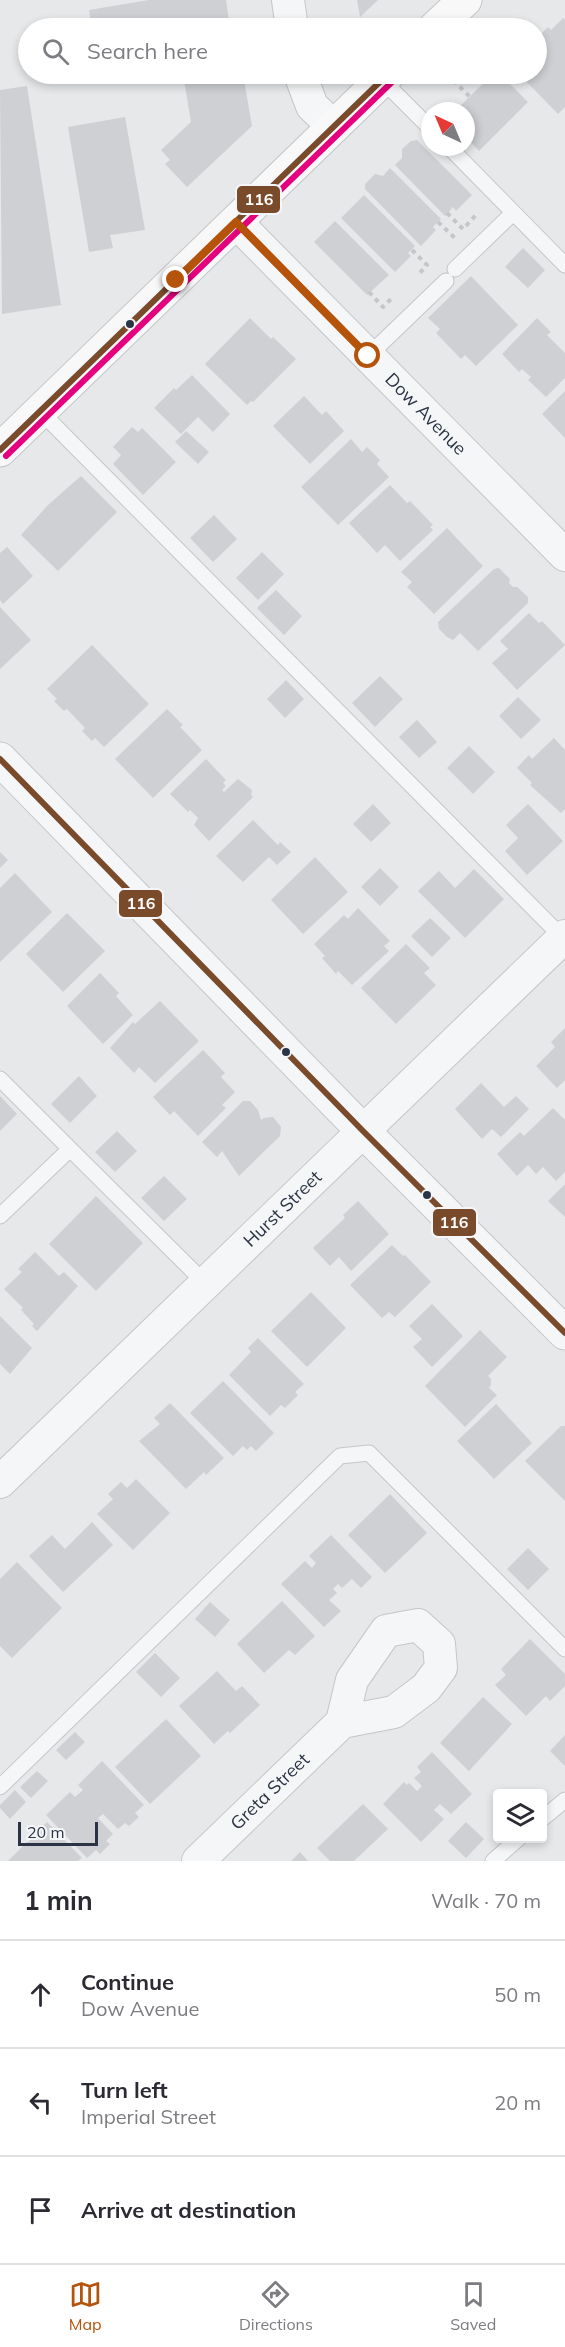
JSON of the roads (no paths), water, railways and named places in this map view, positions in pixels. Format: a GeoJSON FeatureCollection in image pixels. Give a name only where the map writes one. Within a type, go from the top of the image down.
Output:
{"type":"FeatureCollection","features":[{"type":"Feature","properties":{"kind":"main road"},"geometry":{"type":"LineString","coordinates":[[446,18],[465,0]]}},
{"type":"Feature","properties":{"kind":"main road"},"geometry":{"type":"LineString","coordinates":[[0,450],[378,84]]}},
{"type":"Feature","properties":{"kind":"street"},"geometry":{"type":"LineString","coordinates":[[288,0],[291,18]]}},
{"type":"Feature","properties":{"kind":"street"},"geometry":{"type":"LineString","coordinates":[[304,84],[312,106],[334,127]]}},
{"type":"Feature","properties":{"kind":"street","name":"Dow Avenue"},"geometry":{"type":"LineString","coordinates":[[236,222],[565,555]]}},
{"type":"Feature","properties":{"kind":"street"},"geometry":{"type":"LineString","coordinates":[[0,759],[363,1131],[565,1333]]}},
{"type":"Feature","properties":{"kind":"street","name":"Hurst Street"},"geometry":{"type":"LineString","coordinates":[[0,1482],[564,938]]}},
{"type":"Feature","properties":{"kind":"street","name":"Greta Street"},"geometry":{"type":"LineString","coordinates":[[198,1861],[342,1722]]}},
{"type":"Feature","properties":{"kind":"lane"},"geometry":{"type":"LineString","coordinates":[[391,84],[421,118]]}},
{"type":"Feature","properties":{"kind":"lane"},"geometry":{"type":"LineString","coordinates":[[458,156],[565,266]]}},
{"type":"Feature","properties":{"kind":"lane"},"geometry":{"type":"LineString","coordinates":[[368,356],[513,213]]}},
{"type":"Feature","properties":{"kind":"lane"},"geometry":{"type":"LineString","coordinates":[[40,411],[564,938]]}},
{"type":"Feature","properties":{"kind":"lane"},"geometry":{"type":"LineString","coordinates":[[0,1079],[206,1284]]}},
{"type":"Feature","properties":{"kind":"lane"},"geometry":{"type":"LineString","coordinates":[[0,1216],[70,1149]]}},
{"type":"Feature","properties":{"kind":"lane"},"geometry":{"type":"LineString","coordinates":[[0,1787],[340,1456],[369,1453],[565,1649]]}},
{"type":"Feature","properties":{"kind":"lane"},"geometry":{"type":"LineString","coordinates":[[547,1816],[565,1800]]}},
{"type":"Feature","properties":{"kind":"lane"},"geometry":{"type":"LineString","coordinates":[[493,1861],[514,1843]]}}]}
